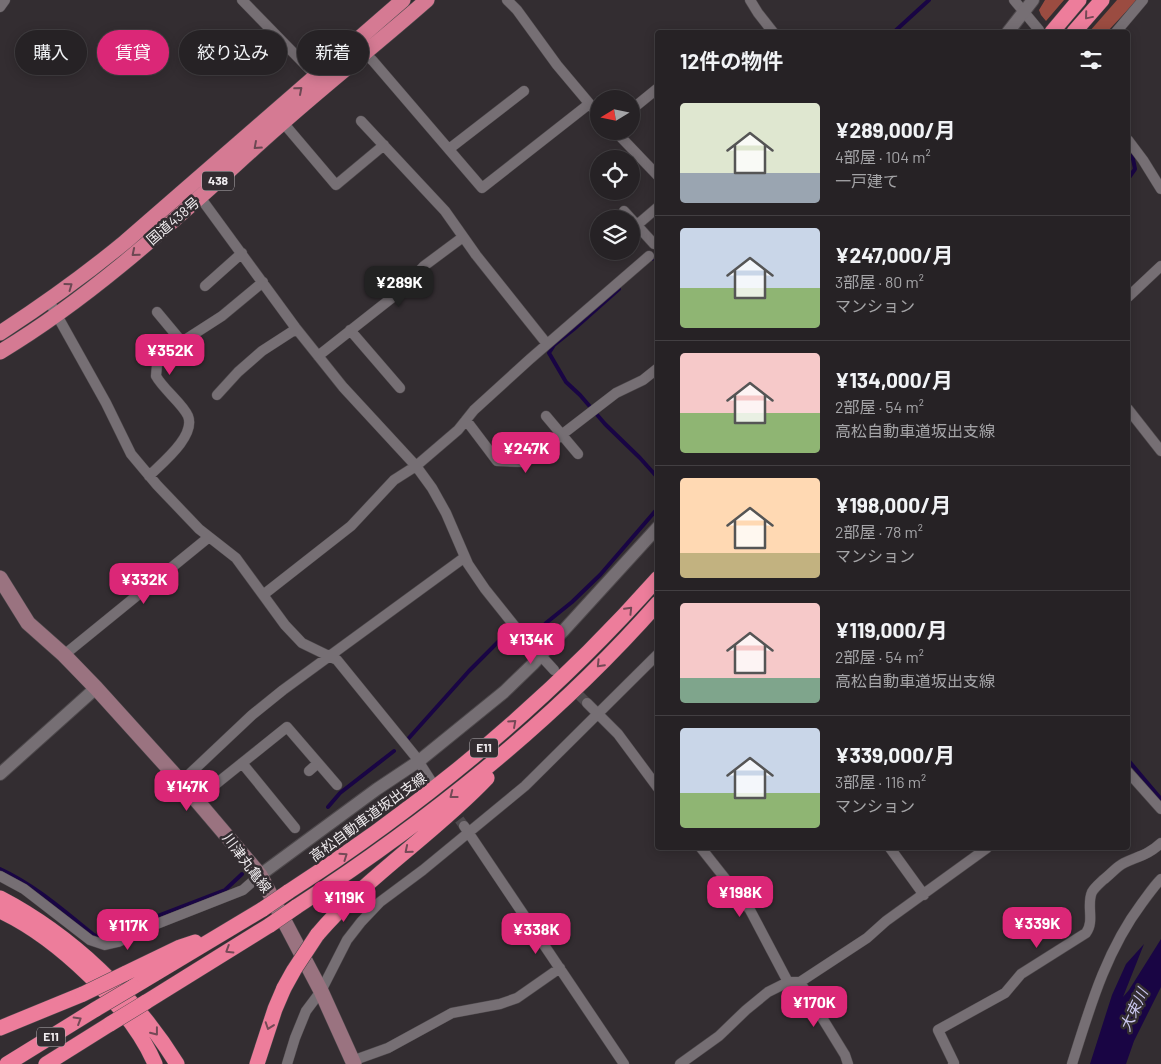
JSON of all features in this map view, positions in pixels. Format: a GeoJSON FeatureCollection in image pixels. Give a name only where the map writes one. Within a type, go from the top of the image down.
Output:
{"type":"FeatureCollection","features":[{"type":"Feature","properties":{"kind":"highway","name":"国道438号"},"geometry":{"type":"LineString","coordinates":[[369,37],[403,0]]}},
{"type":"Feature","properties":{"kind":"highway","name":"国道438号"},"geometry":{"type":"LineString","coordinates":[[369,41],[427,0]]}},
{"type":"Feature","properties":{"kind":"highway"},"geometry":{"type":"LineString","coordinates":[[1047,30],[1079,0]]}},
{"type":"Feature","properties":{"kind":"highway"},"geometry":{"type":"LineString","coordinates":[[1076,30],[1102,0]]}},
{"type":"Feature","properties":{"kind":"highway","name":"国道438号"},"geometry":{"type":"LineString","coordinates":[[0,333],[53,307],[120,266],[200,197],[279,117],[327,75]]}},
{"type":"Feature","properties":{"kind":"highway","name":"国道438号"},"geometry":{"type":"LineString","coordinates":[[0,352],[190,184],[279,117]]}},
{"type":"Feature","properties":{"kind":"highway","name":"高松自動車道坂出支線"},"geometry":{"type":"LineString","coordinates":[[7,1064],[96,1009],[128,981],[224,932],[263,909],[372,836],[466,764],[556,683],[655,581]]}},
{"type":"Feature","properties":{"kind":"highway","name":"E11"},"geometry":{"type":"LineString","coordinates":[[46,1064],[270,925],[375,855],[472,781],[569,695],[655,606]]}},
{"type":"Feature","properties":{"kind":"highway"},"geometry":{"type":"LineString","coordinates":[[257,1064],[284,988],[317,935],[349,901],[472,794],[569,695]]}},
{"type":"Feature","properties":{"kind":"highway"},"geometry":{"type":"LineString","coordinates":[[0,898],[49,929],[107,978],[145,1020],[177,1064]]}},
{"type":"Feature","properties":{"kind":"highway"},"geometry":{"type":"LineString","coordinates":[[0,911],[44,938],[84,971],[134,1026],[144,1040],[155,1064]]}},
{"type":"Feature","properties":{"kind":"highway"},"geometry":{"type":"LineString","coordinates":[[0,1028],[83,994],[128,981]]}},
{"type":"Feature","properties":{"kind":"main road","name":"川津丸亀線"},"geometry":{"type":"LineString","coordinates":[[0,578],[28,622],[96,688],[181,782],[260,875],[288,925],[353,1062]]}},
{"type":"Feature","properties":{"kind":"street"},"geometry":{"type":"LineString","coordinates":[[0,7],[4,0]]}},
{"type":"Feature","properties":{"kind":"street"},"geometry":{"type":"LineString","coordinates":[[242,0],[320,81]]}},
{"type":"Feature","properties":{"kind":"street"},"geometry":{"type":"LineString","coordinates":[[369,59],[482,188],[589,104],[508,0]]}},
{"type":"Feature","properties":{"kind":"street"},"geometry":{"type":"LineString","coordinates":[[750,0],[772,30]]}},
{"type":"Feature","properties":{"kind":"street"},"geometry":{"type":"LineString","coordinates":[[1014,0],[1024,12],[1045,30]]}},
{"type":"Feature","properties":{"kind":"street"},"geometry":{"type":"LineString","coordinates":[[1010,30],[1033,0]]}},
{"type":"Feature","properties":{"kind":"street"},"geometry":{"type":"LineString","coordinates":[[1118,30],[1143,0]]}},
{"type":"Feature","properties":{"kind":"street"},"geometry":{"type":"LineString","coordinates":[[640,103],[655,90]]}},
{"type":"Feature","properties":{"kind":"street"},"geometry":{"type":"LineString","coordinates":[[449,149],[524,91]]}},
{"type":"Feature","properties":{"kind":"street"},"geometry":{"type":"LineString","coordinates":[[279,117],[336,185],[384,145]]}},
{"type":"Feature","properties":{"kind":"street"},"geometry":{"type":"LineString","coordinates":[[361,120],[446,211],[476,255],[547,344]]}},
{"type":"Feature","properties":{"kind":"street"},"geometry":{"type":"LineString","coordinates":[[624,140],[655,169]]}},
{"type":"Feature","properties":{"kind":"street"},"geometry":{"type":"LineString","coordinates":[[1130,143],[1161,189]]}},
{"type":"Feature","properties":{"kind":"street"},"geometry":{"type":"LineString","coordinates":[[190,184],[296,329],[342,388],[416,466],[432,488],[446,513],[468,564],[485,589],[525,639],[554,670]]}},
{"type":"Feature","properties":{"kind":"street"},"geometry":{"type":"LineString","coordinates":[[640,222],[655,210]]}},
{"type":"Feature","properties":{"kind":"street"},"geometry":{"type":"LineString","coordinates":[[640,228],[654,244]]}},
{"type":"Feature","properties":{"kind":"street"},"geometry":{"type":"LineString","coordinates":[[318,356],[398,293],[424,266],[463,236]]}},
{"type":"Feature","properties":{"kind":"street"},"geometry":{"type":"LineString","coordinates":[[204,286],[242,253]]}},
{"type":"Feature","properties":{"kind":"street"},"geometry":{"type":"LineString","coordinates":[[263,595],[351,526],[394,480],[416,466],[458,430],[474,410],[649,256]]}},
{"type":"Feature","properties":{"kind":"street"},"geometry":{"type":"LineString","coordinates":[[1130,296],[1161,266]]}},
{"type":"Feature","properties":{"kind":"street"},"geometry":{"type":"LineString","coordinates":[[149,476],[185,438],[189,428],[188,416],[162,386],[156,376],[157,365],[163,354],[222,316],[263,282]]}},
{"type":"Feature","properties":{"kind":"street"},"geometry":{"type":"LineString","coordinates":[[53,307],[106,403],[131,454],[199,529],[236,558],[285,625],[302,643],[337,660],[419,761],[431,781]]}},
{"type":"Feature","properties":{"kind":"street"},"geometry":{"type":"LineString","coordinates":[[157,312],[182,342]]}},
{"type":"Feature","properties":{"kind":"street"},"geometry":{"type":"LineString","coordinates":[[217,395],[238,372],[262,351],[296,329]]}},
{"type":"Feature","properties":{"kind":"street"},"geometry":{"type":"LineString","coordinates":[[350,330],[400,388]]}},
{"type":"Feature","properties":{"kind":"street"},"geometry":{"type":"LineString","coordinates":[[466,420],[497,461],[524,462],[616,393],[643,380],[655,370]]}},
{"type":"Feature","properties":{"kind":"street"},"geometry":{"type":"LineString","coordinates":[[1130,412],[1161,451]]}},
{"type":"Feature","properties":{"kind":"street"},"geometry":{"type":"LineString","coordinates":[[546,416],[578,454]]}},
{"type":"Feature","properties":{"kind":"street"},"geometry":{"type":"LineString","coordinates":[[0,876],[24,889],[90,940],[104,945],[118,942],[149,927],[243,890],[260,875],[419,761],[504,692],[655,530]]}},
{"type":"Feature","properties":{"kind":"street"},"geometry":{"type":"LineString","coordinates":[[64,655],[209,537]]}},
{"type":"Feature","properties":{"kind":"street"},"geometry":{"type":"LineString","coordinates":[[181,782],[252,715],[329,656],[465,557]]}},
{"type":"Feature","properties":{"kind":"street"},"geometry":{"type":"LineString","coordinates":[[287,1064],[294,1038],[306,1012],[320,991],[347,940],[361,922],[380,902],[467,829],[525,786],[655,657]]}},
{"type":"Feature","properties":{"kind":"street"},"geometry":{"type":"LineString","coordinates":[[0,774],[96,688]]}},
{"type":"Feature","properties":{"kind":"street"},"geometry":{"type":"LineString","coordinates":[[586,703],[618,734],[655,784]]}},
{"type":"Feature","properties":{"kind":"street"},"geometry":{"type":"LineString","coordinates":[[196,800],[287,727],[337,785]]}},
{"type":"Feature","properties":{"kind":"street"},"geometry":{"type":"LineString","coordinates":[[242,763],[295,828]]}},
{"type":"Feature","properties":{"kind":"street"},"geometry":{"type":"LineString","coordinates":[[309,771],[318,763]]}},
{"type":"Feature","properties":{"kind":"street"},"geometry":{"type":"LineString","coordinates":[[1130,774],[1161,809]]}},
{"type":"Feature","properties":{"kind":"street"},"geometry":{"type":"LineString","coordinates":[[467,829],[624,1064]]}},
{"type":"Feature","properties":{"kind":"street"},"geometry":{"type":"LineString","coordinates":[[952,1064],[954,1063],[938,1030],[1005,992],[1021,974],[1086,933],[1090,928],[1092,892],[1122,864],[1150,852],[1161,842]]}},
{"type":"Feature","properties":{"kind":"street"},"geometry":{"type":"LineString","coordinates":[[703,850],[750,910],[788,982]]}},
{"type":"Feature","properties":{"kind":"street"},"geometry":{"type":"LineString","coordinates":[[891,850],[924,895]]}},
{"type":"Feature","properties":{"kind":"street"},"geometry":{"type":"LineString","coordinates":[[680,1064],[719,1036],[768,992],[788,982],[800,982],[867,938],[886,921],[984,850]]}},
{"type":"Feature","properties":{"kind":"street"},"geometry":{"type":"LineString","coordinates":[[1072,1064],[1096,986],[1107,961],[1138,908],[1161,879]]}},
{"type":"Feature","properties":{"kind":"street"},"geometry":{"type":"LineString","coordinates":[[353,1062],[388,1048],[452,1013],[500,1004],[517,998],[560,968]]}},
{"type":"Feature","properties":{"kind":"street"},"geometry":{"type":"LineString","coordinates":[[800,982],[845,1055],[848,1064]]}},
{"type":"Feature","properties":{"kind":"shaded area"},"geometry":{"type":"Polygon","coordinates":[[[1045,0],[1064,0],[1046,21],[1039,10],[1045,0]]]}},
{"type":"Feature","properties":{"kind":"shaded area"},"geometry":{"type":"Polygon","coordinates":[[[1117,0],[1137,0],[1109,30],[1091,30],[1117,0]]]}},
{"type":"Feature","properties":{"kind":"water","name":"大束川"},"geometry":{"type":"Polygon","coordinates":[[[1161,939],[1161,987],[1134,1041],[1126,1064],[1090,1064],[1112,995],[1126,964],[1144,944],[1123,997],[1161,939]]]}},
{"type":"Feature","properties":{"kind":"waterway"},"geometry":{"type":"LineString","coordinates":[[896,30],[929,0]]}},
{"type":"Feature","properties":{"kind":"waterway"},"geometry":{"type":"LineString","coordinates":[[1130,151],[1135,169],[1130,176]]}},
{"type":"Feature","properties":{"kind":"waterway"},"geometry":{"type":"LineString","coordinates":[[652,259],[655,255]]}},
{"type":"Feature","properties":{"kind":"waterway"},"geometry":{"type":"LineString","coordinates":[[619,289],[554,345],[549,353],[566,382],[655,475]]}},
{"type":"Feature","properties":{"kind":"waterway"},"geometry":{"type":"LineString","coordinates":[[408,739],[469,671],[510,630],[519,642],[539,632],[546,623],[572,602],[600,575],[655,511]]}},
{"type":"Feature","properties":{"kind":"waterway"},"geometry":{"type":"LineString","coordinates":[[328,807],[340,793],[394,751]]}},
{"type":"Feature","properties":{"kind":"waterway"},"geometry":{"type":"LineString","coordinates":[[1130,762],[1161,799]]}},
{"type":"Feature","properties":{"kind":"waterway"},"geometry":{"type":"LineString","coordinates":[[0,869],[37,891],[94,935],[106,939],[115,938],[160,915],[225,890],[242,874]]}},
{"type":"Feature","properties":{"kind":"tunnel"},"geometry":{"type":"LineString","coordinates":[[558,674],[587,703]]}},
{"type":"Feature","properties":{"kind":"tunnel"},"geometry":{"type":"LineString","coordinates":[[433,783],[464,826]]}}]}
